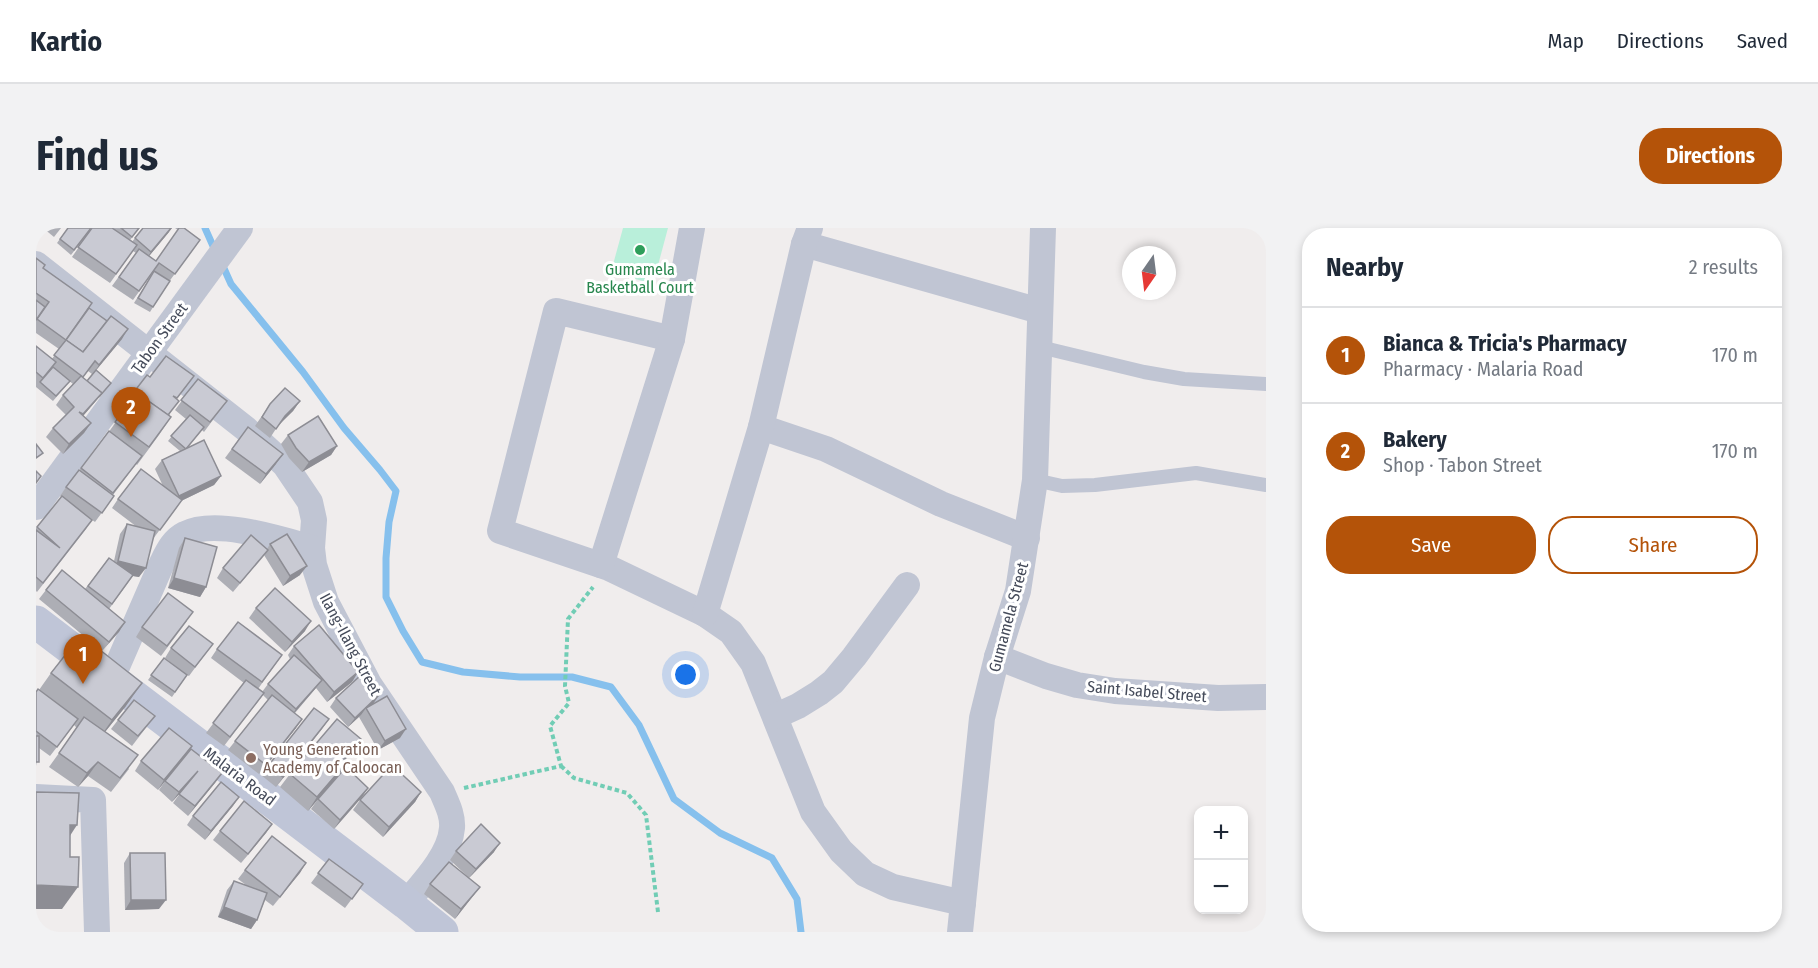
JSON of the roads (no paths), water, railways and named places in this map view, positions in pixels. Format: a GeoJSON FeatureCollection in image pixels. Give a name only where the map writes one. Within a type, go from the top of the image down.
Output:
{"type":"FeatureCollection","features":[{"type":"Feature","properties":{"kind":"main road","name":"Malaria Road"},"geometry":{"type":"LineString","coordinates":[[36,622],[442,932]]}},
{"type":"Feature","properties":{"kind":"street","name":"Tabon Street"},"geometry":{"type":"LineString","coordinates":[[36,507],[240,228]]}},
{"type":"Feature","properties":{"kind":"street"},"geometry":{"type":"LineString","coordinates":[[605,567],[672,339],[692,228]]}},
{"type":"Feature","properties":{"kind":"street","name":"Gumamela Street"},"geometry":{"type":"LineString","coordinates":[[960,932],[982,718],[997,657],[1018,591],[1035,480],[1043,228]]}},
{"type":"Feature","properties":{"kind":"street"},"geometry":{"type":"LineString","coordinates":[[705,614],[761,427],[807,236],[1040,311]]}},
{"type":"Feature","properties":{"kind":"street","name":"Ilang-Ilang Street"},"geometry":{"type":"LineString","coordinates":[[36,264],[246,429],[285,465],[310,502],[314,520],[312,548],[326,602],[369,684],[442,792],[450,810],[452,827],[449,845],[429,876],[406,903]]}},
{"type":"Feature","properties":{"kind":"street"},"geometry":{"type":"LineString","coordinates":[[672,339],[556,311],[500,531],[605,567],[705,614],[731,632],[753,663],[813,812],[841,851],[866,874],[893,887],[963,903]]}},
{"type":"Feature","properties":{"kind":"street"},"geometry":{"type":"LineString","coordinates":[[761,427],[826,450],[941,504],[1027,538]]}},
{"type":"Feature","properties":{"kind":"street"},"geometry":{"type":"LineString","coordinates":[[112,678],[162,562],[171,546],[185,534],[204,529],[225,528],[312,548]]}},
{"type":"Feature","properties":{"kind":"street"},"geometry":{"type":"LineString","coordinates":[[776,716],[798,706],[833,682],[907,585]]}},
{"type":"Feature","properties":{"kind":"street","name":"Saint Isabel Street"},"geometry":{"type":"LineString","coordinates":[[997,657],[1077,685],[1115,691],[1218,698],[1266,697]]}},
{"type":"Feature","properties":{"kind":"street"},"geometry":{"type":"LineString","coordinates":[[36,797],[93,800],[97,932]]}},
{"type":"Feature","properties":{"kind":"lane"},"geometry":{"type":"LineString","coordinates":[[1040,347],[1184,379],[1266,384]]}},
{"type":"Feature","properties":{"kind":"lane"},"geometry":{"type":"LineString","coordinates":[[1035,480],[1062,486],[1095,485],[1196,473],[1266,485]]}},
{"type":"Feature","properties":{"kind":"waterway"},"geometry":{"type":"LineString","coordinates":[[205,228],[213,246]]}},
{"type":"Feature","properties":{"kind":"waterway"},"geometry":{"type":"LineString","coordinates":[[222,264],[231,284],[396,491],[389,522],[386,597],[422,662],[463,672],[520,677],[572,677],[611,687],[639,725],[674,799],[720,833],[772,858],[797,899],[801,932]]}},
{"type":"Feature","properties":{"kind":"place","name":"Gumamela Basketball Court"},"geometry":{"type":"Point","coordinates":[640,250]}},
{"type":"Feature","properties":{"kind":"place","name":"Bakery"},"geometry":{"type":"Point","coordinates":[131,437]}},
{"type":"Feature","properties":{"kind":"place","name":"Bianca & Tricia's Pharmacy"},"geometry":{"type":"Point","coordinates":[83,684]}},
{"type":"Feature","properties":{"kind":"place","name":"Young Generation Academy of Caloocan"},"geometry":{"type":"Point","coordinates":[251,758]}}]}
